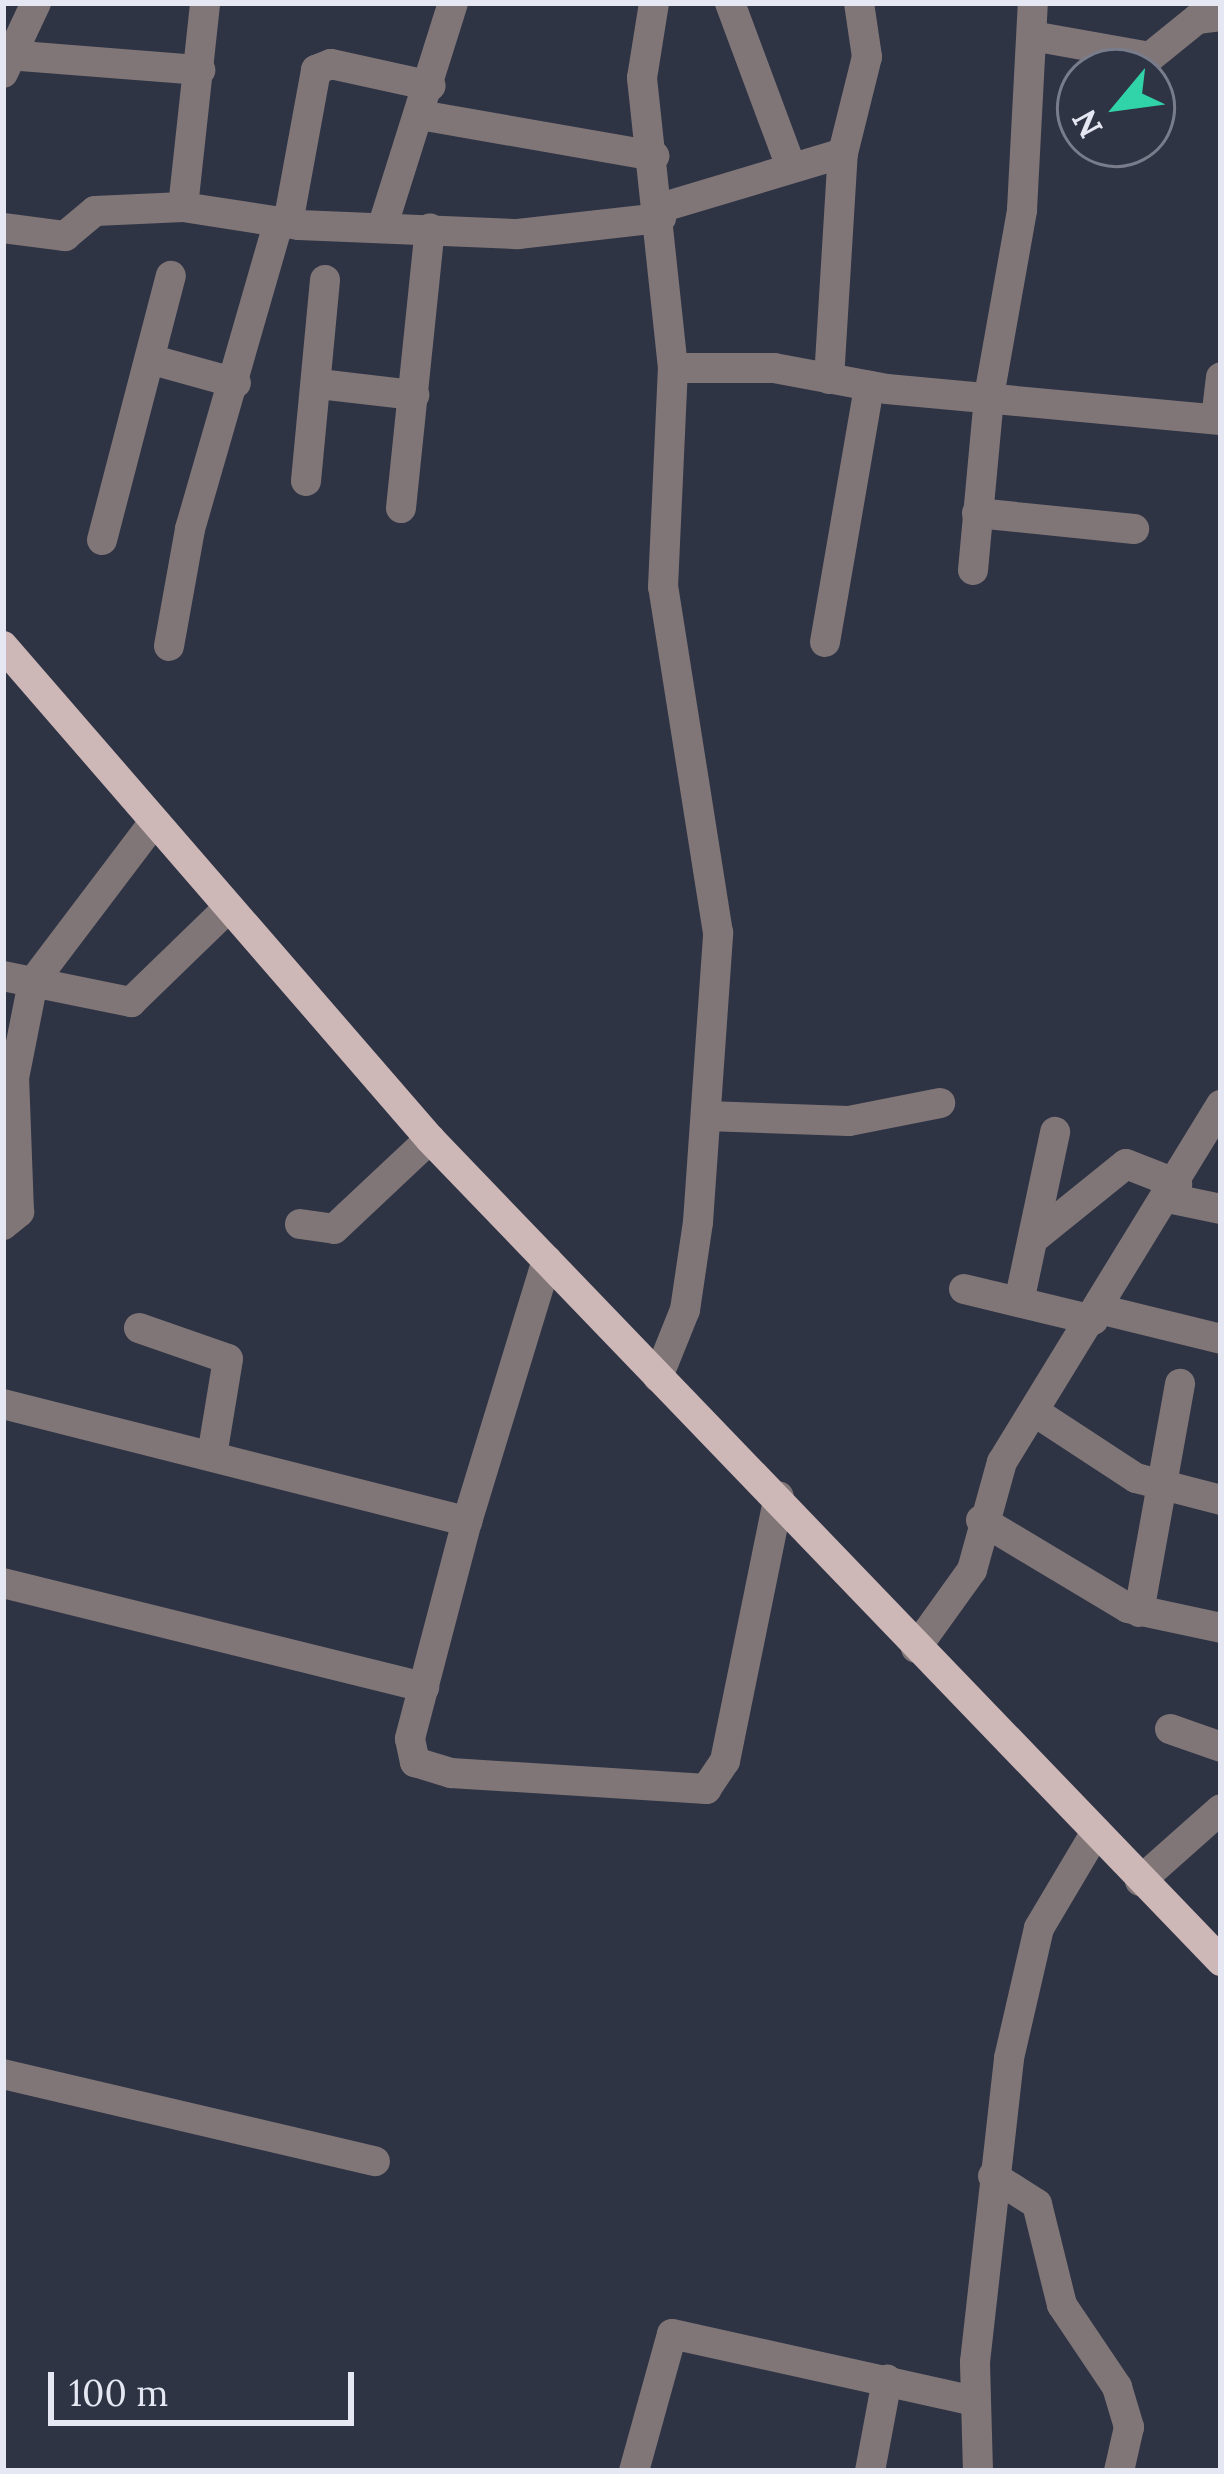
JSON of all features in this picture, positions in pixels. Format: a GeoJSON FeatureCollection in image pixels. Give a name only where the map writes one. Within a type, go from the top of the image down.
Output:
{"type":"FeatureCollection","features":[{"type":"Feature","properties":{"kind":"main road"},"geometry":{"type":"LineString","coordinates":[[3,646],[430,1139],[1221,1961]]}},
{"type":"Feature","properties":{"kind":"street"},"geometry":{"type":"LineString","coordinates":[[36,3],[6,64],[200,70]]}},
{"type":"Feature","properties":{"kind":"street"},"geometry":{"type":"LineString","coordinates":[[183,207],[205,3]]}},
{"type":"Feature","properties":{"kind":"street"},"geometry":{"type":"LineString","coordinates":[[382,228],[453,3]]}},
{"type":"Feature","properties":{"kind":"street"},"geometry":{"type":"LineString","coordinates":[[654,3],[642,78],[654,156],[673,368],[663,587],[718,911],[706,1116],[685,1310],[658,1377]]}},
{"type":"Feature","properties":{"kind":"street"},"geometry":{"type":"LineString","coordinates":[[730,3],[788,162]]}},
{"type":"Feature","properties":{"kind":"street"},"geometry":{"type":"LineString","coordinates":[[973,570],[989,396],[1022,210],[1034,3]]}},
{"type":"Feature","properties":{"kind":"street"},"geometry":{"type":"LineString","coordinates":[[829,379],[843,153],[865,70],[869,6]]}},
{"type":"Feature","properties":{"kind":"street"},"geometry":{"type":"LineString","coordinates":[[1032,36],[1150,57],[1197,19],[1221,16]]}},
{"type":"Feature","properties":{"kind":"street"},"geometry":{"type":"LineString","coordinates":[[169,646],[190,529],[284,222],[316,70],[332,64],[426,100],[654,156]]}},
{"type":"Feature","properties":{"kind":"street"},"geometry":{"type":"LineString","coordinates":[[3,228],[65,236],[95,211],[183,207],[284,222],[571,233],[725,196],[788,162],[843,153]]}},
{"type":"Feature","properties":{"kind":"street"},"geometry":{"type":"LineString","coordinates":[[401,508],[430,229]]}},
{"type":"Feature","properties":{"kind":"street"},"geometry":{"type":"LineString","coordinates":[[102,539],[154,359],[171,276]]}},
{"type":"Feature","properties":{"kind":"street"},"geometry":{"type":"LineString","coordinates":[[306,481],[326,280]]}},
{"type":"Feature","properties":{"kind":"street"},"geometry":{"type":"LineString","coordinates":[[154,359],[236,383]]}},
{"type":"Feature","properties":{"kind":"street"},"geometry":{"type":"LineString","coordinates":[[673,368],[745,365],[868,386],[1218,419],[1221,377]]}},
{"type":"Feature","properties":{"kind":"street"},"geometry":{"type":"LineString","coordinates":[[319,384],[414,395]]}},
{"type":"Feature","properties":{"kind":"street"},"geometry":{"type":"LineString","coordinates":[[825,642],[868,386]]}},
{"type":"Feature","properties":{"kind":"street"},"geometry":{"type":"LineString","coordinates":[[977,513],[1134,529]]}},
{"type":"Feature","properties":{"kind":"street"},"geometry":{"type":"LineString","coordinates":[[3,1225],[21,1200],[8,1092],[18,979],[154,822]]}},
{"type":"Feature","properties":{"kind":"street"},"geometry":{"type":"LineString","coordinates":[[18,979],[139,999],[227,909]]}},
{"type":"Feature","properties":{"kind":"street"},"geometry":{"type":"LineString","coordinates":[[706,1116],[849,1121],[940,1103]]}},
{"type":"Feature","properties":{"kind":"street"},"geometry":{"type":"LineString","coordinates":[[916,1648],[972,1570],[981,1520],[1035,1412],[1221,1105]]}},
{"type":"Feature","properties":{"kind":"street"},"geometry":{"type":"LineString","coordinates":[[1019,1302],[1055,1132]]}},
{"type":"Feature","properties":{"kind":"street"},"geometry":{"type":"LineString","coordinates":[[300,1224],[334,1229],[430,1139]]}},
{"type":"Feature","properties":{"kind":"street"},"geometry":{"type":"LineString","coordinates":[[1033,1239],[1126,1164],[1172,1191],[1221,1209]]}},
{"type":"Feature","properties":{"kind":"street"},"geometry":{"type":"LineString","coordinates":[[548,1261],[467,1522],[410,1739],[425,1768],[706,1789],[725,1761],[778,1496]]}},
{"type":"Feature","properties":{"kind":"street"},"geometry":{"type":"LineString","coordinates":[[964,1289],[1221,1339]]}},
{"type":"Feature","properties":{"kind":"street"},"geometry":{"type":"LineString","coordinates":[[139,1328],[228,1359],[212,1456]]}},
{"type":"Feature","properties":{"kind":"street"},"geometry":{"type":"LineString","coordinates":[[1138,1612],[1155,1486],[1180,1384]]}},
{"type":"Feature","properties":{"kind":"street"},"geometry":{"type":"LineString","coordinates":[[3,1404],[467,1522]]}},
{"type":"Feature","properties":{"kind":"street"},"geometry":{"type":"LineString","coordinates":[[1035,1412],[1155,1486],[1221,1500]]}},
{"type":"Feature","properties":{"kind":"street"},"geometry":{"type":"LineString","coordinates":[[981,1520],[1138,1612],[1221,1628]]}},
{"type":"Feature","properties":{"kind":"street"},"geometry":{"type":"LineString","coordinates":[[3,1583],[424,1688]]}},
{"type":"Feature","properties":{"kind":"street"},"geometry":{"type":"LineString","coordinates":[[1170,1729],[1221,1747]]}},
{"type":"Feature","properties":{"kind":"street"},"geometry":{"type":"LineString","coordinates":[[1140,1881],[1221,1809]]}},
{"type":"Feature","properties":{"kind":"street"},"geometry":{"type":"LineString","coordinates":[[977,2471],[973,2401],[993,2176],[1039,1928],[1096,1832]]}},
{"type":"Feature","properties":{"kind":"street"},"geometry":{"type":"LineString","coordinates":[[3,2074],[375,2161]]}},
{"type":"Feature","properties":{"kind":"street"},"geometry":{"type":"LineString","coordinates":[[993,2176],[1037,2204],[1062,2305],[1117,2387],[1129,2427],[1119,2471]]}},
{"type":"Feature","properties":{"kind":"street"},"geometry":{"type":"LineString","coordinates":[[634,2471],[672,2334],[973,2401]]}},
{"type":"Feature","properties":{"kind":"street"},"geometry":{"type":"LineString","coordinates":[[870,2471],[887,2380]]}}]}
